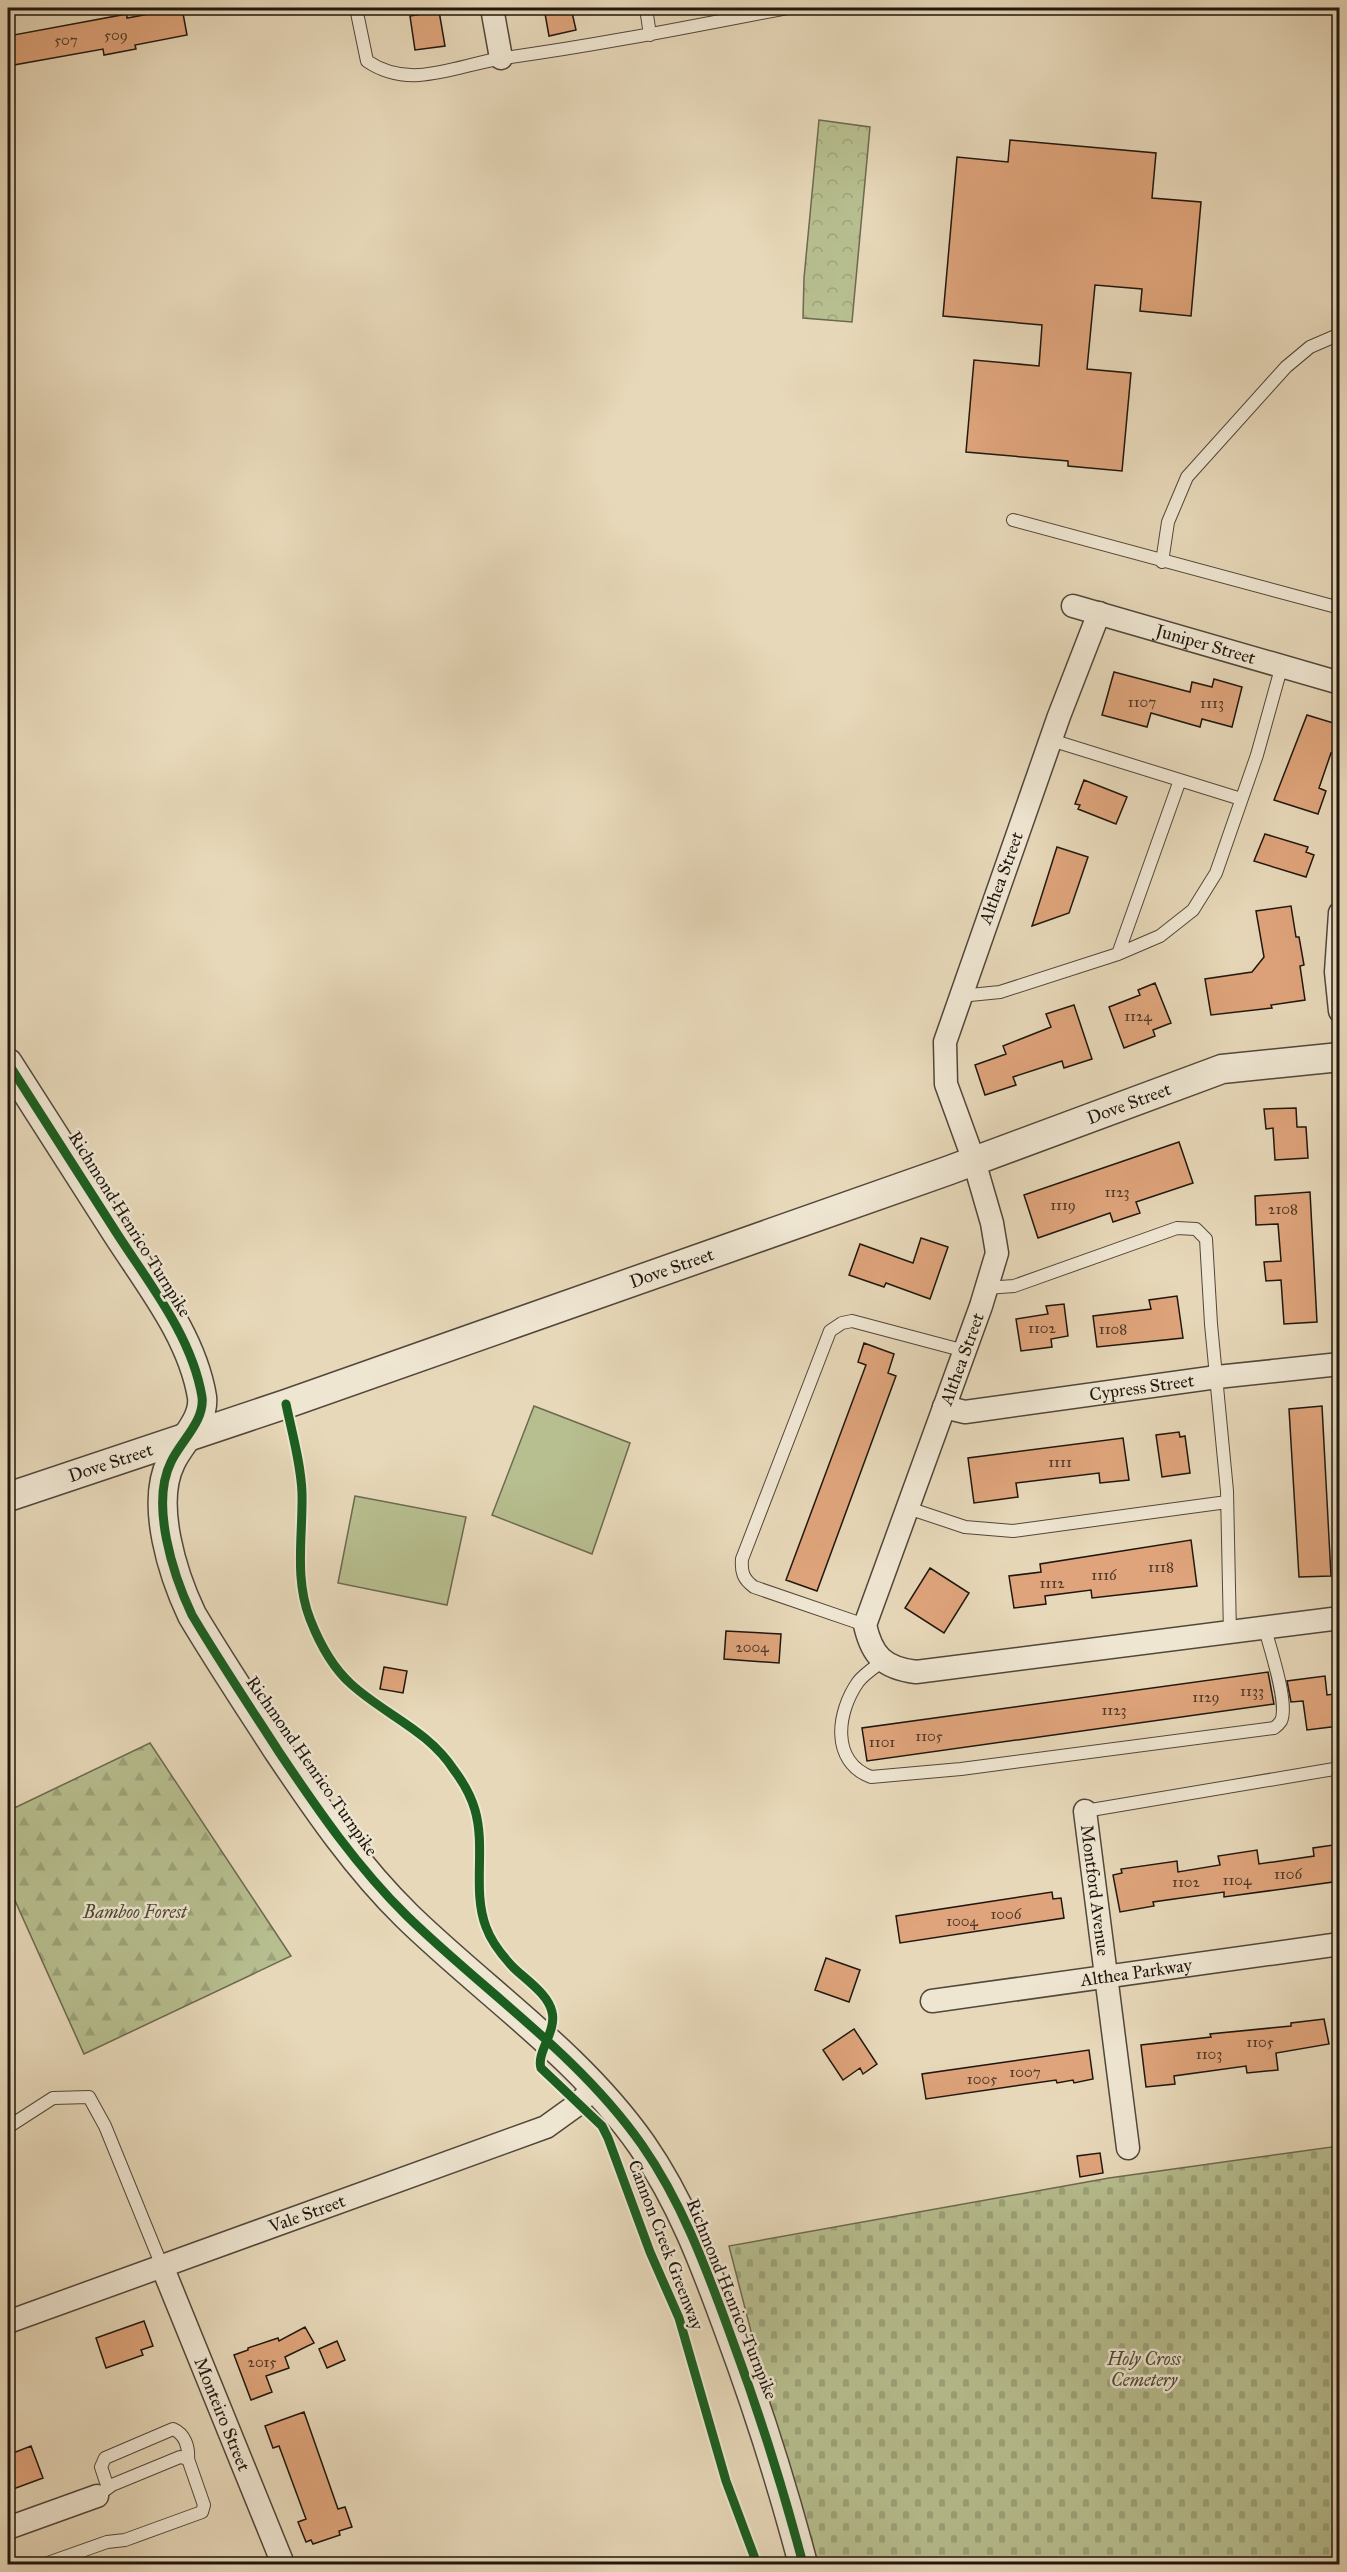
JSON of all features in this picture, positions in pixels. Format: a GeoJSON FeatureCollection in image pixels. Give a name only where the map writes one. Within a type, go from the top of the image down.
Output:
{"type":"FeatureCollection","features":[{"type":"Feature","properties":{"kind":"street"},"geometry":{"type":"LineString","coordinates":[[492,8],[501,58]]}},
{"type":"Feature","properties":{"kind":"street","name":"Juniper Street"},"geometry":{"type":"LineString","coordinates":[[1072,606],[1340,683]]}},
{"type":"Feature","properties":{"kind":"street","name":"Althea Street"},"geometry":{"type":"LineString","coordinates":[[865,1625],[965,1351],[997,1253],[992,1223],[974,1161],[946,1084],[945,1042],[1051,740],[1099,613]]}},
{"type":"Feature","properties":{"kind":"street"},"geometry":{"type":"LineString","coordinates":[[1340,913],[1336,972],[1340,1011]]}},
{"type":"Feature","properties":{"kind":"street","name":"Dove Street"},"geometry":{"type":"LineString","coordinates":[[8,1497],[184,1440],[974,1161],[1222,1069],[1340,1057]]}},
{"type":"Feature","properties":{"kind":"street","name":"Richmond Henrico Turnpike"},"geometry":{"type":"LineString","coordinates":[[8,1063],[165,1308],[183,1343],[202,1399],[197,1421],[171,1461],[162,1496],[171,1557],[182,1594],[211,1648],[312,1800],[367,1874],[407,1916],[595,2086],[648,2154],[672,2193],[692,2236],[756,2404],[783,2486],[802,2565]]}},
{"type":"Feature","properties":{"kind":"street","name":"Cypress Street"},"geometry":{"type":"LineString","coordinates":[[944,1407],[965,1412],[1217,1377],[1340,1364]]}},
{"type":"Feature","properties":{"kind":"street"},"geometry":{"type":"LineString","coordinates":[[865,1625],[870,1646],[883,1661],[900,1670],[916,1672],[1230,1634],[1340,1618]]}},
{"type":"Feature","properties":{"kind":"street","name":"Montford Avenue"},"geometry":{"type":"LineString","coordinates":[[1085,1811],[1128,2148]]}},
{"type":"Feature","properties":{"kind":"street","name":"Althea Parkway"},"geometry":{"type":"LineString","coordinates":[[932,2001],[1105,1979],[1340,1944]]}},
{"type":"Feature","properties":{"kind":"street","name":"Vale Street"},"geometry":{"type":"LineString","coordinates":[[8,2322],[546,2127],[562,2117],[595,2086]]}},
{"type":"Feature","properties":{"kind":"street","name":"Monteiro Street"},"geometry":{"type":"LineString","coordinates":[[162,2266],[283,2565]]}},
{"type":"Feature","properties":{"kind":"street"},"geometry":{"type":"LineString","coordinates":[[8,2528],[103,2492]]}},
{"type":"Feature","properties":{"kind":"lane"},"geometry":{"type":"LineString","coordinates":[[356,8],[367,61],[381,70],[419,75],[501,58],[650,34],[787,8]]}},
{"type":"Feature","properties":{"kind":"lane"},"geometry":{"type":"LineString","coordinates":[[646,8],[650,34]]}},
{"type":"Feature","properties":{"kind":"lane"},"geometry":{"type":"LineString","coordinates":[[1162,562],[1168,522],[1187,477],[1286,367],[1310,347],[1340,334]]}},
{"type":"Feature","properties":{"kind":"lane"},"geometry":{"type":"LineString","coordinates":[[1013,520],[1162,562],[1340,608]]}},
{"type":"Feature","properties":{"kind":"lane"},"geometry":{"type":"LineString","coordinates":[[960,996],[1000,992],[1118,954],[1160,936],[1193,910],[1216,873],[1257,755],[1282,665]]}},
{"type":"Feature","properties":{"kind":"lane"},"geometry":{"type":"LineString","coordinates":[[1051,740],[1241,799]]}},
{"type":"Feature","properties":{"kind":"lane"},"geometry":{"type":"LineString","coordinates":[[1118,954],[1180,780]]}},
{"type":"Feature","properties":{"kind":"lane"},"geometry":{"type":"LineString","coordinates":[[986,1288],[1014,1286],[1177,1228],[1196,1229],[1206,1239],[1227,1502],[1230,1634]]}},
{"type":"Feature","properties":{"kind":"lane"},"geometry":{"type":"LineString","coordinates":[[865,1625],[753,1587],[745,1581],[741,1570],[742,1559],[830,1331],[842,1323],[852,1321],[965,1351]]}},
{"type":"Feature","properties":{"kind":"lane"},"geometry":{"type":"LineString","coordinates":[[908,1508],[965,1527],[1013,1531],[1227,1502]]}},
{"type":"Feature","properties":{"kind":"lane"},"geometry":{"type":"LineString","coordinates":[[883,1661],[860,1680],[846,1701],[841,1722],[841,1742],[849,1760],[859,1772],[871,1777],[961,1769],[1274,1728],[1281,1721],[1282,1705],[1280,1683],[1265,1629]]}},
{"type":"Feature","properties":{"kind":"lane"},"geometry":{"type":"LineString","coordinates":[[1085,1811],[1340,1768]]}},
{"type":"Feature","properties":{"kind":"lane"},"geometry":{"type":"LineString","coordinates":[[8,2127],[53,2098],[89,2097],[105,2126],[162,2266]]}},
{"type":"Feature","properties":{"kind":"lane"},"geometry":{"type":"LineString","coordinates":[[45,2565],[107,2542],[125,2540],[202,2512],[204,2505],[188,2459],[189,2448],[180,2432],[173,2429],[105,2458],[101,2467],[103,2492],[180,2457],[188,2459]]}},
{"type":"Feature","properties":{"kind":"green space"},"geometry":{"type":"Polygon","coordinates":[[[819,120],[870,127],[852,322],[803,318],[804,278],[819,120]]]}},
{"type":"Feature","properties":{"kind":"green space"},"geometry":{"type":"Polygon","coordinates":[[[534,1406],[630,1443],[592,1554],[492,1515],[534,1406]]]}},
{"type":"Feature","properties":{"kind":"green space"},"geometry":{"type":"Polygon","coordinates":[[[355,1496],[466,1517],[447,1605],[338,1583],[355,1496]]]}},
{"type":"Feature","properties":{"kind":"green space","name":"Bamboo Forest"},"geometry":{"type":"Polygon","coordinates":[[[150,1743],[291,1956],[84,2054],[8,1885],[8,1811],[150,1743]]]}},
{"type":"Feature","properties":{"kind":"green space","name":"Holy Cross Cemetery"},"geometry":{"type":"Polygon","coordinates":[[[1339,2146],[1339,2564],[811,2564],[729,2246],[1109,2178],[1339,2146]]]}},
{"type":"Feature","properties":{"kind":"building"},"geometry":{"type":"Polygon","coordinates":[[[182,8],[187,35],[135,45],[136,49],[104,55],[103,49],[8,66],[8,36],[127,14],[127,18],[182,8]]]}},
{"type":"Feature","properties":{"kind":"building"},"geometry":{"type":"Polygon","coordinates":[[[544,8],[571,8],[576,30],[549,36],[544,8]]]}},
{"type":"Feature","properties":{"kind":"building"},"geometry":{"type":"Polygon","coordinates":[[[439,11],[445,46],[415,50],[410,16],[439,11]]]}},
{"type":"Feature","properties":{"kind":"building"},"geometry":{"type":"Polygon","coordinates":[[[1010,140],[1156,153],[1152,198],[1201,202],[1191,316],[1140,311],[1142,289],[1095,285],[1087,369],[1131,373],[1122,471],[1068,466],[1068,461],[966,452],[974,360],[1039,366],[1042,325],[943,316],[957,157],[1008,162],[1010,140]]]}},
{"type":"Feature","properties":{"kind":"building"},"geometry":{"type":"Polygon","coordinates":[[[1114,672],[1190,692],[1192,682],[1212,687],[1214,679],[1242,687],[1232,727],[1202,719],[1200,727],[1151,713],[1147,727],[1102,715],[1114,672]]]}},
{"type":"Feature","properties":{"kind":"building"},"geometry":{"type":"Polygon","coordinates":[[[1307,715],[1340,725],[1340,755],[1331,753],[1319,788],[1326,791],[1318,814],[1274,800],[1307,715]]]}},
{"type":"Feature","properties":{"kind":"building"},"geometry":{"type":"Polygon","coordinates":[[[1084,780],[1127,797],[1116,824],[1078,809],[1080,805],[1075,804],[1084,780]]]}},
{"type":"Feature","properties":{"kind":"building"},"geometry":{"type":"Polygon","coordinates":[[[1265,834],[1308,847],[1306,852],[1314,855],[1306,877],[1254,861],[1265,834]]]}},
{"type":"Feature","properties":{"kind":"building"},"geometry":{"type":"Polygon","coordinates":[[[1057,847],[1088,857],[1069,913],[1032,926],[1057,847]]]}},
{"type":"Feature","properties":{"kind":"building"},"geometry":{"type":"Polygon","coordinates":[[[1291,906],[1304,965],[1300,966],[1305,1000],[1271,1005],[1272,1008],[1211,1015],[1205,979],[1252,972],[1264,957],[1256,911],[1291,906]]]}},
{"type":"Feature","properties":{"kind":"building"},"geometry":{"type":"Polygon","coordinates":[[[1155,983],[1171,1023],[1153,1030],[1155,1036],[1124,1048],[1109,1007],[1140,995],[1138,990],[1155,983]]]}},
{"type":"Feature","properties":{"kind":"building"},"geometry":{"type":"Polygon","coordinates":[[[1074,1005],[1092,1059],[1064,1068],[1062,1061],[1013,1077],[1016,1085],[985,1095],[975,1065],[1006,1054],[1003,1046],[1051,1027],[1046,1014],[1074,1005]]]}},
{"type":"Feature","properties":{"kind":"building"},"geometry":{"type":"Polygon","coordinates":[[[1296,1108],[1297,1127],[1306,1127],[1308,1158],[1275,1160],[1273,1128],[1266,1129],[1264,1109],[1296,1108]]]}},
{"type":"Feature","properties":{"kind":"building"},"geometry":{"type":"Polygon","coordinates":[[[1179,1142],[1193,1183],[1136,1202],[1140,1213],[1113,1222],[1110,1213],[1038,1238],[1024,1195],[1179,1142]]]}},
{"type":"Feature","properties":{"kind":"building"},"geometry":{"type":"Polygon","coordinates":[[[1310,1192],[1317,1322],[1284,1324],[1281,1280],[1266,1281],[1264,1262],[1281,1261],[1278,1224],[1256,1225],[1255,1196],[1310,1192]]]}},
{"type":"Feature","properties":{"kind":"building"},"geometry":{"type":"Polygon","coordinates":[[[921,1238],[948,1247],[930,1299],[886,1283],[884,1287],[849,1275],[860,1244],[913,1263],[921,1238]]]}},
{"type":"Feature","properties":{"kind":"building"},"geometry":{"type":"Polygon","coordinates":[[[1177,1296],[1183,1338],[1097,1347],[1093,1316],[1151,1309],[1149,1300],[1177,1296]]]}},
{"type":"Feature","properties":{"kind":"building"},"geometry":{"type":"Polygon","coordinates":[[[1064,1304],[1068,1336],[1051,1339],[1052,1347],[1021,1351],[1016,1319],[1048,1314],[1046,1306],[1064,1304]]]}},
{"type":"Feature","properties":{"kind":"building"},"geometry":{"type":"Polygon","coordinates":[[[864,1343],[894,1354],[888,1373],[896,1376],[817,1591],[786,1580],[866,1365],[858,1362],[864,1343]]]}},
{"type":"Feature","properties":{"kind":"building"},"geometry":{"type":"Polygon","coordinates":[[[1322,1406],[1331,1576],[1299,1577],[1289,1409],[1322,1406]]]}},
{"type":"Feature","properties":{"kind":"building"},"geometry":{"type":"Polygon","coordinates":[[[1179,1432],[1180,1437],[1185,1436],[1190,1473],[1162,1477],[1156,1435],[1179,1432]]]}},
{"type":"Feature","properties":{"kind":"building"},"geometry":{"type":"Polygon","coordinates":[[[1123,1438],[1129,1480],[1100,1483],[1099,1473],[1016,1483],[1018,1497],[974,1503],[968,1458],[1123,1438]]]}},
{"type":"Feature","properties":{"kind":"building"},"geometry":{"type":"Polygon","coordinates":[[[1191,1540],[1197,1586],[1092,1598],[1091,1590],[1045,1596],[1046,1604],[1014,1608],[1009,1576],[1041,1572],[1040,1564],[1191,1540]]]}},
{"type":"Feature","properties":{"kind":"building"},"geometry":{"type":"Polygon","coordinates":[[[930,1568],[969,1593],[944,1633],[905,1608],[930,1568]]]}},
{"type":"Feature","properties":{"kind":"building"},"geometry":{"type":"Polygon","coordinates":[[[726,1631],[781,1634],[779,1663],[724,1659],[726,1631]]]}},
{"type":"Feature","properties":{"kind":"building"},"geometry":{"type":"Polygon","coordinates":[[[384,1667],[407,1671],[403,1693],[380,1689],[384,1667]]]}},
{"type":"Feature","properties":{"kind":"building"},"geometry":{"type":"Polygon","coordinates":[[[1268,1672],[1274,1704],[867,1761],[862,1728],[1268,1672]]]}},
{"type":"Feature","properties":{"kind":"building"},"geometry":{"type":"Polygon","coordinates":[[[1325,1676],[1327,1695],[1334,1694],[1339,1726],[1307,1730],[1303,1701],[1291,1702],[1287,1681],[1325,1676]]]}},
{"type":"Feature","properties":{"kind":"building"},"geometry":{"type":"Polygon","coordinates":[[[1340,1844],[1340,1881],[1224,1897],[1224,1892],[1153,1902],[1154,1906],[1120,1912],[1113,1875],[1122,1873],[1121,1869],[1177,1861],[1178,1872],[1220,1865],[1218,1856],[1257,1850],[1259,1864],[1314,1856],[1313,1848],[1340,1844]]]}},
{"type":"Feature","properties":{"kind":"building"},"geometry":{"type":"Polygon","coordinates":[[[1052,1892],[1053,1899],[1061,1898],[1064,1918],[900,1943],[896,1916],[1052,1892]]]}},
{"type":"Feature","properties":{"kind":"building"},"geometry":{"type":"Polygon","coordinates":[[[826,1958],[860,1970],[849,2002],[815,1990],[826,1958]]]}},
{"type":"Feature","properties":{"kind":"building"},"geometry":{"type":"Polygon","coordinates":[[[1324,2019],[1329,2044],[1276,2053],[1278,2070],[1247,2073],[1246,2066],[1174,2076],[1175,2084],[1146,2087],[1141,2045],[1211,2037],[1210,2034],[1291,2026],[1291,2023],[1324,2019]]]}},
{"type":"Feature","properties":{"kind":"building"},"geometry":{"type":"Polygon","coordinates":[[[854,2029],[877,2064],[863,2074],[860,2068],[843,2080],[823,2050],[854,2029]]]}},
{"type":"Feature","properties":{"kind":"building"},"geometry":{"type":"Polygon","coordinates":[[[1089,2050],[1093,2079],[1074,2083],[1073,2080],[1057,2083],[1056,2080],[926,2099],[922,2074],[1089,2050]]]}},
{"type":"Feature","properties":{"kind":"building"},"geometry":{"type":"Polygon","coordinates":[[[1100,2153],[1103,2173],[1080,2177],[1077,2156],[1100,2153]]]}},
{"type":"Feature","properties":{"kind":"building"},"geometry":{"type":"Polygon","coordinates":[[[144,2321],[153,2346],[141,2350],[143,2355],[106,2368],[96,2338],[144,2321]]]}},
{"type":"Feature","properties":{"kind":"building"},"geometry":{"type":"Polygon","coordinates":[[[305,2327],[314,2343],[285,2357],[289,2368],[266,2376],[272,2392],[251,2400],[234,2355],[278,2338],[279,2341],[305,2327]]]}},
{"type":"Feature","properties":{"kind":"building"},"geometry":{"type":"Polygon","coordinates":[[[337,2341],[345,2360],[327,2368],[319,2349],[337,2341]]]}},
{"type":"Feature","properties":{"kind":"building"},"geometry":{"type":"Polygon","coordinates":[[[304,2412],[338,2509],[345,2507],[352,2527],[339,2531],[340,2535],[313,2544],[311,2540],[306,2542],[298,2522],[306,2519],[279,2446],[273,2448],[265,2426],[304,2412]]]}},
{"type":"Feature","properties":{"kind":"building"},"geometry":{"type":"Polygon","coordinates":[[[31,2446],[43,2478],[8,2491],[8,2455],[31,2446]]]}},
{"type":"Feature","properties":{"kind":"cycle path","name":"Cannon Creek Greenway"},"geometry":{"type":"LineString","coordinates":[[8,1063],[155,1290],[179,1331],[197,1374],[202,1397],[200,1414],[171,1462],[165,1479],[163,1498],[163,1518],[171,1560],[192,1615],[294,1774],[371,1878],[437,1944],[530,2025],[590,2082],[617,2112],[656,2166],[691,2234],[719,2304],[768,2445],[803,2564]]}},
{"type":"Feature","properties":{"kind":"cycle path","name":"Cannon Creek Greenway"},"geometry":{"type":"LineString","coordinates":[[286,1404],[301,1482],[302,1588],[310,1619],[327,1654],[344,1677],[364,1695],[432,1744],[444,1756],[469,1794],[478,1824],[480,1898],[486,1927],[493,1942],[504,1956],[546,1998],[550,2005],[552,2027],[541,2056],[541,2068],[602,2126],[608,2138],[650,2252],[679,2318],[726,2481],[757,2564]]}}]}
